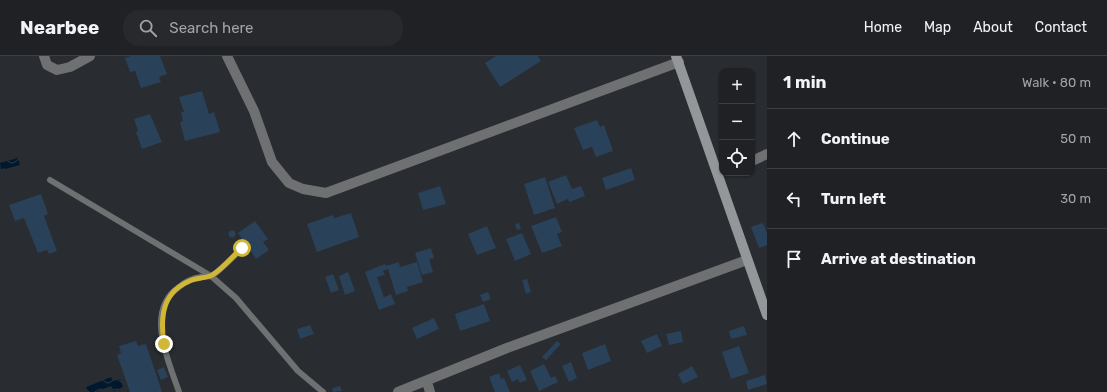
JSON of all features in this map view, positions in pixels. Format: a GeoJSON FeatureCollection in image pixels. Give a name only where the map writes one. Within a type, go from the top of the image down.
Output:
{"type":"FeatureCollection","features":[{"type":"Feature","properties":{"kind":"main road"},"geometry":{"type":"LineString","coordinates":[[678,59],[719,166]]}},
{"type":"Feature","properties":{"kind":"main road"},"geometry":{"type":"LineString","coordinates":[[723,176],[747,260],[764,301],[767,315]]}},
{"type":"Feature","properties":{"kind":"street"},"geometry":{"type":"LineString","coordinates":[[44,56],[47,65],[57,70],[70,67],[90,56]]}},
{"type":"Feature","properties":{"kind":"street"},"geometry":{"type":"LineString","coordinates":[[227,56],[254,111],[272,162],[289,183],[303,189],[326,194],[678,59]]}},
{"type":"Feature","properties":{"kind":"street"},"geometry":{"type":"LineString","coordinates":[[755,160],[767,154]]}},
{"type":"Feature","properties":{"kind":"street"},"geometry":{"type":"LineString","coordinates":[[398,392],[427,382],[507,348],[747,260]]}},
{"type":"Feature","properties":{"kind":"street"},"geometry":{"type":"LineString","coordinates":[[427,382],[430,392]]}},
{"type":"Feature","properties":{"kind":"lane"},"geometry":{"type":"LineString","coordinates":[[50,180],[211,276],[236,298],[298,371],[324,392]]}},
{"type":"Feature","properties":{"kind":"lane"},"geometry":{"type":"LineString","coordinates":[[179,392],[164,344],[161,326],[163,311],[170,297],[178,287],[200,277],[211,276],[242,248]]}},
{"type":"Feature","properties":{"kind":"water"},"geometry":{"type":"Polygon","coordinates":[[[18,158],[20,165],[1,170],[0,163],[18,158]]]}},
{"type":"Feature","properties":{"kind":"water"},"geometry":{"type":"Polygon","coordinates":[[[111,377],[113,381],[120,379],[123,387],[114,391],[111,386],[95,392],[88,392],[86,387],[111,377]]]}},
{"type":"Feature","properties":{"kind":"building"},"geometry":{"type":"Polygon","coordinates":[[[131,56],[160,56],[167,74],[159,77],[161,82],[141,88],[135,71],[130,72],[125,58],[131,56]]]}},
{"type":"Feature","properties":{"kind":"building"},"geometry":{"type":"Polygon","coordinates":[[[496,56],[538,56],[541,61],[500,87],[485,63],[496,56]]]}},
{"type":"Feature","properties":{"kind":"building"},"geometry":{"type":"Polygon","coordinates":[[[202,91],[209,114],[214,112],[220,132],[185,141],[180,122],[183,121],[181,112],[184,112],[179,97],[202,91]]]}},
{"type":"Feature","properties":{"kind":"building"},"geometry":{"type":"Polygon","coordinates":[[[150,114],[162,142],[142,149],[136,132],[138,131],[134,119],[150,114]]]}},
{"type":"Feature","properties":{"kind":"building"},"geometry":{"type":"Polygon","coordinates":[[[597,120],[600,127],[604,125],[613,151],[596,157],[592,147],[583,150],[574,128],[597,120]]]}},
{"type":"Feature","properties":{"kind":"building"},"geometry":{"type":"Polygon","coordinates":[[[631,168],[635,180],[606,190],[602,178],[631,168]]]}},
{"type":"Feature","properties":{"kind":"building"},"geometry":{"type":"Polygon","coordinates":[[[566,175],[572,189],[581,186],[585,196],[569,202],[568,199],[557,204],[548,182],[566,175]]]}},
{"type":"Feature","properties":{"kind":"building"},"geometry":{"type":"Polygon","coordinates":[[[545,177],[555,208],[534,215],[524,184],[545,177]]]}},
{"type":"Feature","properties":{"kind":"building"},"geometry":{"type":"Polygon","coordinates":[[[440,186],[446,204],[423,210],[418,193],[440,186]]]}},
{"type":"Feature","properties":{"kind":"building"},"geometry":{"type":"Polygon","coordinates":[[[41,194],[48,214],[44,216],[57,251],[49,254],[47,250],[38,253],[24,218],[15,221],[9,205],[41,194]]]}},
{"type":"Feature","properties":{"kind":"building"},"geometry":{"type":"Polygon","coordinates":[[[351,213],[359,237],[317,252],[307,224],[333,215],[334,218],[351,213]]]}},
{"type":"Feature","properties":{"kind":"building"},"geometry":{"type":"Polygon","coordinates":[[[556,217],[562,232],[557,234],[562,246],[542,253],[531,226],[556,217]]]}},
{"type":"Feature","properties":{"kind":"building"},"geometry":{"type":"Polygon","coordinates":[[[255,221],[268,239],[263,242],[269,250],[256,259],[238,233],[255,221]]]}},
{"type":"Feature","properties":{"kind":"building"},"geometry":{"type":"Polygon","coordinates":[[[519,223],[521,229],[517,230],[515,224],[519,223]]]}},
{"type":"Feature","properties":{"kind":"building"},"geometry":{"type":"Polygon","coordinates":[[[763,223],[767,233],[767,245],[759,248],[751,227],[763,223]]]}},
{"type":"Feature","properties":{"kind":"building"},"geometry":{"type":"Polygon","coordinates":[[[487,226],[496,248],[477,255],[468,234],[487,226]]]}},
{"type":"Feature","properties":{"kind":"building"},"geometry":{"type":"Polygon","coordinates":[[[232,231],[235,234],[232,237],[229,234],[232,231]]]}},
{"type":"Feature","properties":{"kind":"building"},"geometry":{"type":"Polygon","coordinates":[[[522,233],[531,254],[515,261],[506,239],[522,233]]]}},
{"type":"Feature","properties":{"kind":"building"},"geometry":{"type":"Polygon","coordinates":[[[431,248],[434,258],[429,259],[433,272],[422,275],[415,253],[431,248]]]}},
{"type":"Feature","properties":{"kind":"building"},"geometry":{"type":"Polygon","coordinates":[[[399,262],[400,267],[417,262],[423,282],[407,287],[408,291],[396,295],[388,269],[383,271],[385,275],[377,277],[384,297],[391,294],[395,304],[379,310],[365,272],[385,264],[386,266],[399,262]]]}},
{"type":"Feature","properties":{"kind":"building"},"geometry":{"type":"Polygon","coordinates":[[[348,272],[355,291],[345,295],[339,276],[348,272]]]}},
{"type":"Feature","properties":{"kind":"building"},"geometry":{"type":"Polygon","coordinates":[[[333,274],[339,290],[331,293],[325,277],[333,274]]]}},
{"type":"Feature","properties":{"kind":"building"},"geometry":{"type":"Polygon","coordinates":[[[527,279],[531,292],[526,294],[522,280],[527,279]]]}},
{"type":"Feature","properties":{"kind":"building"},"geometry":{"type":"Polygon","coordinates":[[[488,292],[491,299],[483,302],[480,295],[488,292]]]}},
{"type":"Feature","properties":{"kind":"building"},"geometry":{"type":"Polygon","coordinates":[[[484,304],[490,321],[460,331],[455,314],[484,304]]]}},
{"type":"Feature","properties":{"kind":"building"},"geometry":{"type":"Polygon","coordinates":[[[434,318],[439,329],[417,339],[412,328],[434,318]]]}},
{"type":"Feature","properties":{"kind":"building"},"geometry":{"type":"Polygon","coordinates":[[[310,325],[314,334],[300,339],[297,329],[310,325]]]}},
{"type":"Feature","properties":{"kind":"building"},"geometry":{"type":"Polygon","coordinates":[[[744,326],[747,335],[731,339],[729,331],[744,326]]]}},
{"type":"Feature","properties":{"kind":"building"},"geometry":{"type":"Polygon","coordinates":[[[681,331],[683,342],[669,345],[666,334],[681,331]]]}},
{"type":"Feature","properties":{"kind":"building"},"geometry":{"type":"Polygon","coordinates":[[[657,334],[662,346],[647,353],[641,341],[657,334]]]}},
{"type":"Feature","properties":{"kind":"building"},"geometry":{"type":"Polygon","coordinates":[[[136,341],[138,346],[146,344],[162,392],[130,392],[117,355],[121,353],[119,346],[136,341]]]}},
{"type":"Feature","properties":{"kind":"building"},"geometry":{"type":"Polygon","coordinates":[[[557,341],[561,344],[546,360],[542,357],[557,341]]]}},
{"type":"Feature","properties":{"kind":"building"},"geometry":{"type":"Polygon","coordinates":[[[605,344],[611,361],[588,370],[582,353],[605,344]]]}},
{"type":"Feature","properties":{"kind":"building"},"geometry":{"type":"Polygon","coordinates":[[[739,346],[749,373],[731,379],[722,352],[739,346]]]}},
{"type":"Feature","properties":{"kind":"building"},"geometry":{"type":"Polygon","coordinates":[[[571,362],[577,378],[569,382],[562,366],[571,362]]]}},
{"type":"Feature","properties":{"kind":"building"},"geometry":{"type":"Polygon","coordinates":[[[544,364],[551,378],[555,376],[558,382],[539,391],[530,371],[544,364]]]}},
{"type":"Feature","properties":{"kind":"building"},"geometry":{"type":"Polygon","coordinates":[[[520,365],[527,380],[520,383],[518,379],[512,382],[507,371],[520,365]]]}},
{"type":"Feature","properties":{"kind":"building"},"geometry":{"type":"Polygon","coordinates":[[[692,366],[698,377],[683,384],[678,374],[692,366]]]}},
{"type":"Feature","properties":{"kind":"building"},"geometry":{"type":"Polygon","coordinates":[[[164,367],[168,377],[161,380],[157,370],[164,367]]]}},
{"type":"Feature","properties":{"kind":"building"},"geometry":{"type":"Polygon","coordinates":[[[499,373],[501,379],[504,378],[510,392],[495,392],[489,377],[499,373]]]}},
{"type":"Feature","properties":{"kind":"building"},"geometry":{"type":"Polygon","coordinates":[[[765,375],[767,384],[748,390],[746,381],[765,375]]]}},
{"type":"Feature","properties":{"kind":"building"},"geometry":{"type":"Polygon","coordinates":[[[340,386],[342,391],[333,392],[332,388],[340,386]]]}},
{"type":"Feature","properties":{"kind":"route"},"geometry":{"type":"LineString","coordinates":[[164,344],[161,326],[163,311],[170,297],[178,287],[190,280],[211,276],[242,248]]}}]}
